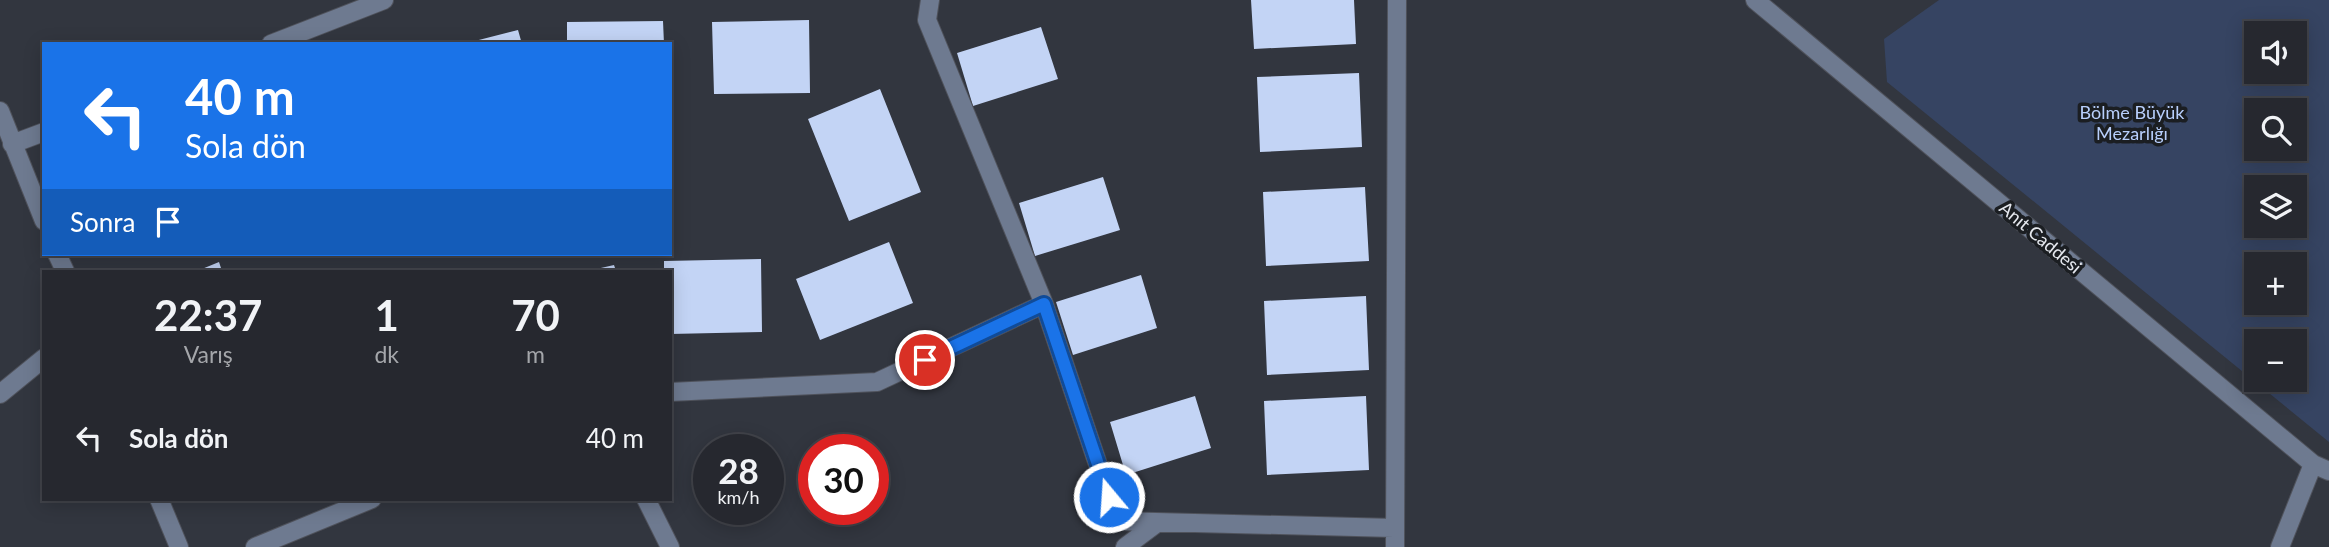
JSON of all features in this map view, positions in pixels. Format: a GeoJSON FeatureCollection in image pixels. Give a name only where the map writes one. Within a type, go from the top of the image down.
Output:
{"type":"FeatureCollection","features":[{"type":"Feature","properties":{"kind":"street"},"geometry":{"type":"LineString","coordinates":[[276,42],[384,0]]}},
{"type":"Feature","properties":{"kind":"street"},"geometry":{"type":"LineString","coordinates":[[930,0],[927,20],[1044,304],[1117,522],[1394,528]]}},
{"type":"Feature","properties":{"kind":"street"},"geometry":{"type":"LineString","coordinates":[[1395,547],[1397,0]]}},
{"type":"Feature","properties":{"kind":"street","name":"Anıt Caddesi"},"geometry":{"type":"LineString","coordinates":[[1755,0],[2321,467]]}},
{"type":"Feature","properties":{"kind":"street"},"geometry":{"type":"LineString","coordinates":[[0,111],[42,216]]}},
{"type":"Feature","properties":{"kind":"street"},"geometry":{"type":"LineString","coordinates":[[12,144],[42,133]]}},
{"type":"Feature","properties":{"kind":"street"},"geometry":{"type":"LineString","coordinates":[[672,392],[877,382],[1044,304]]}},
{"type":"Feature","properties":{"kind":"street"},"geometry":{"type":"LineString","coordinates":[[0,394],[42,360]]}},
{"type":"Feature","properties":{"kind":"street"},"geometry":{"type":"LineString","coordinates":[[2280,547],[2321,467]]}},
{"type":"Feature","properties":{"kind":"street"},"geometry":{"type":"LineString","coordinates":[[160,501],[179,547]]}},
{"type":"Feature","properties":{"kind":"street"},"geometry":{"type":"LineString","coordinates":[[256,547],[367,501]]}},
{"type":"Feature","properties":{"kind":"street"},"geometry":{"type":"LineString","coordinates":[[647,501],[670,547]]}},
{"type":"Feature","properties":{"kind":"street"},"geometry":{"type":"LineString","coordinates":[[1125,547],[1157,523]]}},
{"type":"Feature","properties":{"kind":"green space","name":"Bölme Büyük Mezarlığı"},"geometry":{"type":"Polygon","coordinates":[[[1939,0],[2329,0],[2329,442],[2268,392],[2307,392],[2307,329],[2244,329],[2244,373],[1887,82],[1884,39],[1939,0]]]}},
{"type":"Feature","properties":{"kind":"building"},"geometry":{"type":"Polygon","coordinates":[[[1251,0],[1354,0],[1356,44],[1254,49],[1251,0]]]}},
{"type":"Feature","properties":{"kind":"building"},"geometry":{"type":"Polygon","coordinates":[[[809,20],[810,93],[714,94],[712,22],[809,20]]]}},
{"type":"Feature","properties":{"kind":"building"},"geometry":{"type":"Polygon","coordinates":[[[663,21],[664,42],[567,42],[567,22],[663,21]]]}},
{"type":"Feature","properties":{"kind":"building"},"geometry":{"type":"Polygon","coordinates":[[[1041,27],[1058,79],[973,106],[957,53],[1041,27]]]}},
{"type":"Feature","properties":{"kind":"building"},"geometry":{"type":"Polygon","coordinates":[[[518,30],[521,42],[471,42],[518,30]]]}},
{"type":"Feature","properties":{"kind":"building"},"geometry":{"type":"Polygon","coordinates":[[[1359,73],[1362,147],[1260,152],[1257,77],[1359,73]]]}},
{"type":"Feature","properties":{"kind":"building"},"geometry":{"type":"Polygon","coordinates":[[[880,89],[921,192],[849,221],[808,119],[880,89]]]}},
{"type":"Feature","properties":{"kind":"building"},"geometry":{"type":"Polygon","coordinates":[[[1103,177],[1120,230],[1035,256],[1019,203],[1103,177]]]}},
{"type":"Feature","properties":{"kind":"building"},"geometry":{"type":"Polygon","coordinates":[[[1365,187],[1369,261],[1266,266],[1263,192],[1365,187]]]}},
{"type":"Feature","properties":{"kind":"building"},"geometry":{"type":"Polygon","coordinates":[[[889,242],[913,303],[820,340],[796,279],[889,242]]]}},
{"type":"Feature","properties":{"kind":"building"},"geometry":{"type":"Polygon","coordinates":[[[761,259],[762,332],[672,334],[672,270],[664,270],[664,261],[761,259]]]}},
{"type":"Feature","properties":{"kind":"building"},"geometry":{"type":"Polygon","coordinates":[[[219,262],[222,270],[199,270],[219,262]]]}},
{"type":"Feature","properties":{"kind":"building"},"geometry":{"type":"Polygon","coordinates":[[[614,265],[616,270],[592,270],[614,265]]]}},
{"type":"Feature","properties":{"kind":"building"},"geometry":{"type":"Polygon","coordinates":[[[1141,275],[1157,328],[1073,355],[1056,302],[1141,275]]]}},
{"type":"Feature","properties":{"kind":"building"},"geometry":{"type":"Polygon","coordinates":[[[1366,296],[1369,370],[1267,375],[1264,301],[1366,296]]]}},
{"type":"Feature","properties":{"kind":"building"},"geometry":{"type":"Polygon","coordinates":[[[1195,396],[1211,448],[1126,475],[1110,422],[1195,396]]]}},
{"type":"Feature","properties":{"kind":"building"},"geometry":{"type":"Polygon","coordinates":[[[1366,396],[1369,470],[1267,475],[1264,401],[1366,396]]]}},
{"type":"Feature","properties":{"kind":"route"},"geometry":{"type":"LineString","coordinates":[[925,360],[1044,304],[1109,497]]}}]}
